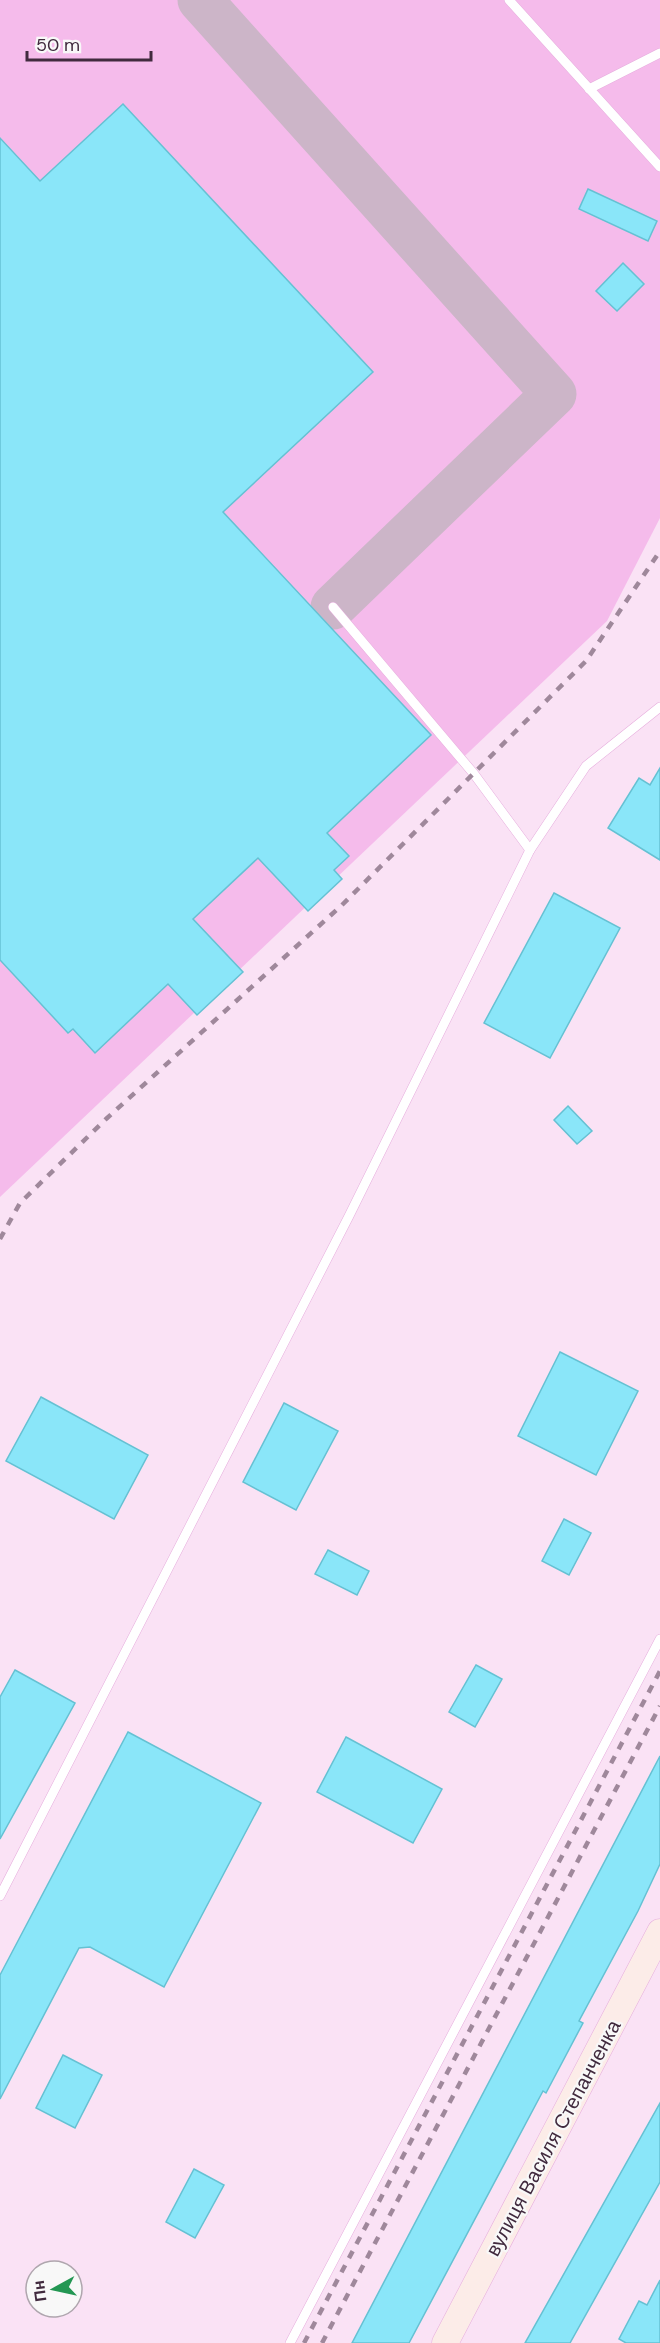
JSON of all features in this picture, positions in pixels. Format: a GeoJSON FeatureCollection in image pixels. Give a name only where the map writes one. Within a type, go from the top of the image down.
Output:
{"type":"FeatureCollection","features":[{"type":"Feature","properties":{"kind":"street","name":"вулиця Василя Степанченка"},"geometry":{"type":"LineString","coordinates":[[445,2343],[660,1932]]}},
{"type":"Feature","properties":{"kind":"lane"},"geometry":{"type":"LineString","coordinates":[[509,0],[660,167]]}},
{"type":"Feature","properties":{"kind":"lane"},"geometry":{"type":"LineString","coordinates":[[590,88],[660,53]]}},
{"type":"Feature","properties":{"kind":"lane"},"geometry":{"type":"LineString","coordinates":[[333,607],[474,774],[530,850]]}},
{"type":"Feature","properties":{"kind":"lane"},"geometry":{"type":"LineString","coordinates":[[0,1896],[349,1216],[530,850],[586,766],[660,707]]}},
{"type":"Feature","properties":{"kind":"lane"},"geometry":{"type":"LineString","coordinates":[[290,2343],[660,1639]]}},
{"type":"Feature","properties":{"kind":"shaded area"},"geometry":{"type":"Polygon","coordinates":[[[0,0],[660,0],[660,518],[607,621],[0,1197],[0,0]]]}},
{"type":"Feature","properties":{"kind":"building"},"geometry":{"type":"Polygon","coordinates":[[[123,104],[373,372],[223,512],[431,735],[327,833],[349,856],[334,870],[342,879],[308,911],[258,858],[193,919],[243,972],[197,1015],[168,984],[95,1053],[73,1029],[68,1033],[0,960],[0,138],[40,181],[123,104]]]}},
{"type":"Feature","properties":{"kind":"building"},"geometry":{"type":"Polygon","coordinates":[[[588,189],[657,221],[648,241],[579,209],[588,189]]]}},
{"type":"Feature","properties":{"kind":"building"},"geometry":{"type":"Polygon","coordinates":[[[623,263],[644,284],[617,311],[596,291],[623,263]]]}},
{"type":"Feature","properties":{"kind":"building"},"geometry":{"type":"Polygon","coordinates":[[[660,768],[660,860],[608,828],[639,778],[650,785],[660,768]]]}},
{"type":"Feature","properties":{"kind":"building"},"geometry":{"type":"Polygon","coordinates":[[[554,893],[620,928],[550,1058],[484,1023],[554,893]]]}},
{"type":"Feature","properties":{"kind":"building"},"geometry":{"type":"Polygon","coordinates":[[[568,1106],[592,1131],[577,1144],[554,1120],[568,1106]]]}},
{"type":"Feature","properties":{"kind":"building"},"geometry":{"type":"Polygon","coordinates":[[[560,1352],[638,1391],[596,1475],[518,1436],[560,1352]]]}},
{"type":"Feature","properties":{"kind":"building"},"geometry":{"type":"Polygon","coordinates":[[[41,1397],[148,1455],[114,1519],[6,1461],[41,1397]]]}},
{"type":"Feature","properties":{"kind":"building"},"geometry":{"type":"Polygon","coordinates":[[[284,1403],[338,1431],[296,1510],[243,1482],[284,1403]]]}},
{"type":"Feature","properties":{"kind":"building"},"geometry":{"type":"Polygon","coordinates":[[[564,1519],[591,1533],[569,1575],[542,1561],[564,1519]]]}},
{"type":"Feature","properties":{"kind":"building"},"geometry":{"type":"Polygon","coordinates":[[[328,1550],[369,1571],[357,1595],[315,1574],[328,1550]]]}},
{"type":"Feature","properties":{"kind":"building"},"geometry":{"type":"Polygon","coordinates":[[[476,1665],[502,1679],[475,1727],[449,1712],[476,1665]]]}},
{"type":"Feature","properties":{"kind":"building"},"geometry":{"type":"Polygon","coordinates":[[[15,1670],[75,1703],[0,1839],[0,1697],[15,1670]]]}},
{"type":"Feature","properties":{"kind":"building"},"geometry":{"type":"Polygon","coordinates":[[[128,1732],[261,1803],[164,1987],[90,1947],[79,1948],[0,2099],[0,1975],[128,1732]]]}},
{"type":"Feature","properties":{"kind":"building"},"geometry":{"type":"Polygon","coordinates":[[[346,1737],[442,1789],[413,1843],[317,1792],[346,1737]]]}},
{"type":"Feature","properties":{"kind":"building"},"geometry":{"type":"Polygon","coordinates":[[[660,1756],[660,1864],[638,1911],[579,2021],[583,2023],[546,2093],[543,2091],[409,2343],[352,2343],[660,1756]]]}},
{"type":"Feature","properties":{"kind":"building"},"geometry":{"type":"Polygon","coordinates":[[[63,2055],[102,2075],[75,2128],[36,2108],[63,2055]]]}},
{"type":"Feature","properties":{"kind":"building"},"geometry":{"type":"Polygon","coordinates":[[[660,2103],[660,2182],[570,2343],[525,2343],[660,2103]]]}},
{"type":"Feature","properties":{"kind":"building"},"geometry":{"type":"Polygon","coordinates":[[[194,2169],[224,2185],[195,2238],[166,2222],[194,2169]]]}},
{"type":"Feature","properties":{"kind":"building"},"geometry":{"type":"Polygon","coordinates":[[[660,2280],[660,2343],[626,2343],[619,2339],[639,2301],[647,2305],[660,2280]]]}},
{"type":"Feature","properties":{"kind":"taxiway"},"geometry":{"type":"LineString","coordinates":[[200,0],[554,394],[333,607]]}},
{"type":"Feature","properties":{"kind":"railway"},"geometry":{"type":"LineString","coordinates":[[0,1239],[20,1203],[106,1119],[342,905],[586,661],[660,551]]}},
{"type":"Feature","properties":{"kind":"railway"},"geometry":{"type":"LineString","coordinates":[[304,2343],[660,1671]]}},
{"type":"Feature","properties":{"kind":"railway"},"geometry":{"type":"LineString","coordinates":[[322,2343],[660,1706]]}}]}
